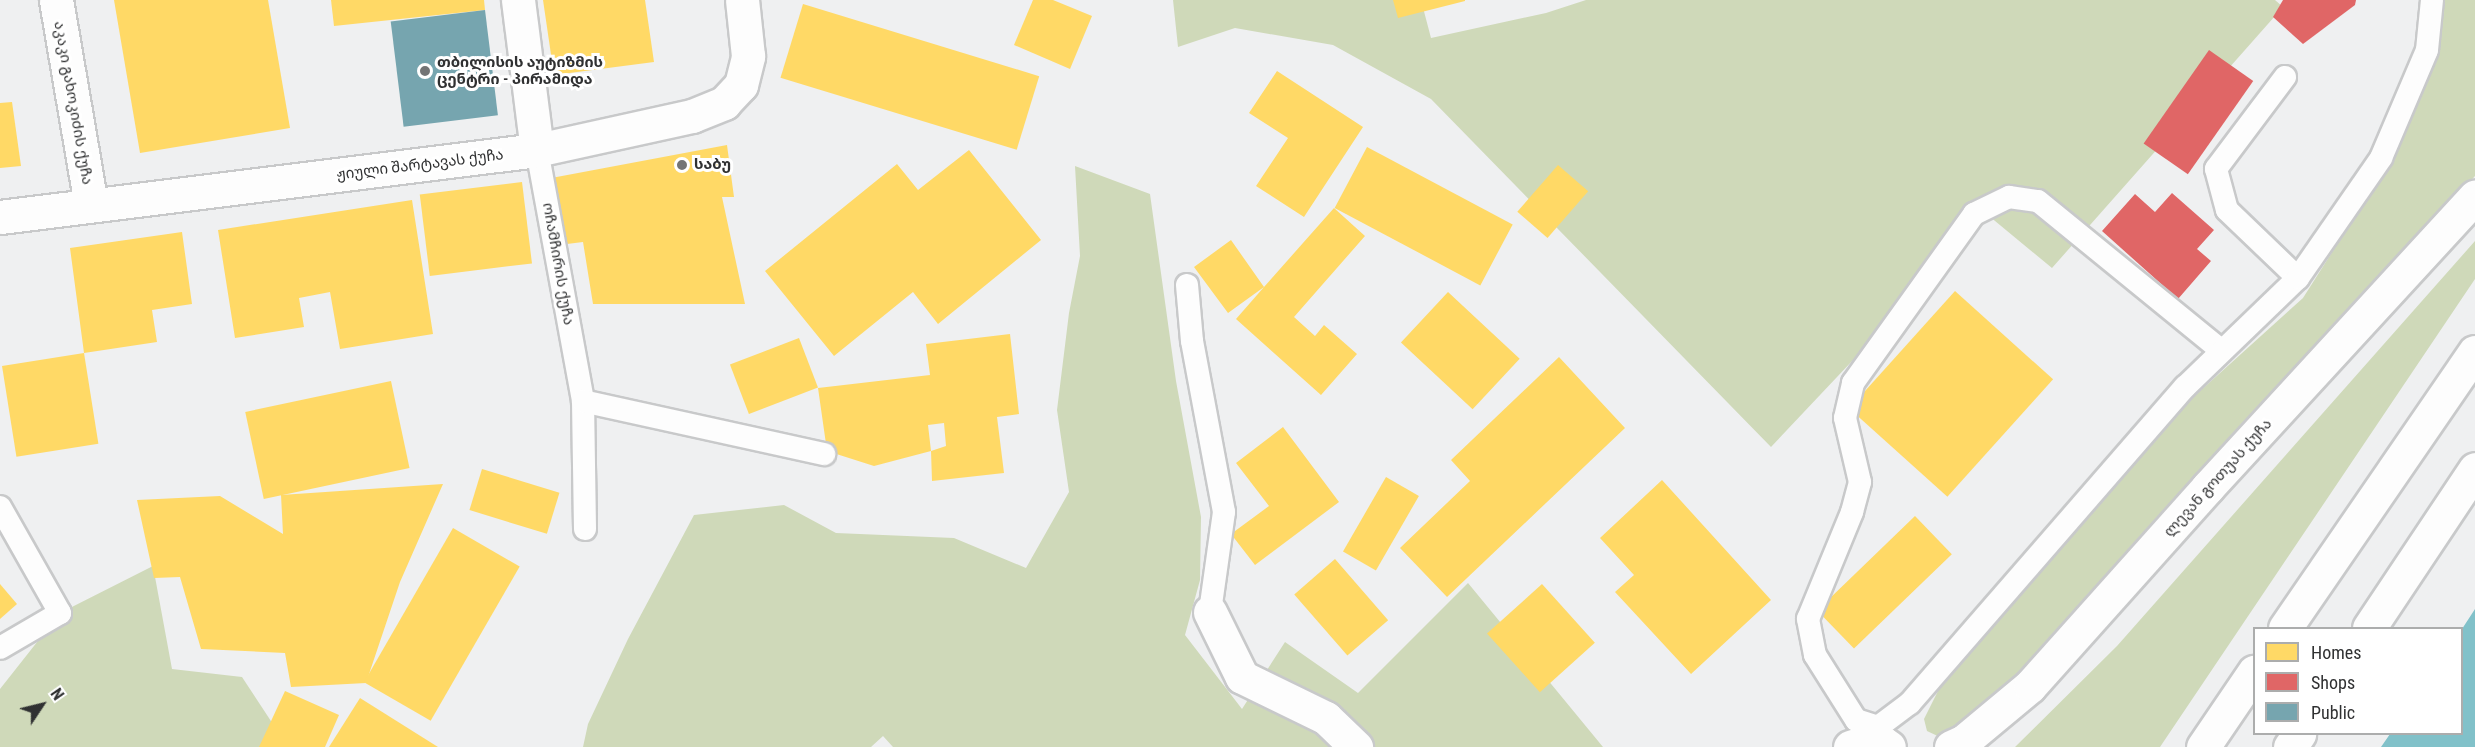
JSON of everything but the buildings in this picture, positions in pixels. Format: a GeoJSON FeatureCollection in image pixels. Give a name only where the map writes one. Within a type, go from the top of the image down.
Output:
{"type":"FeatureCollection","features":[{"type":"Feature","properties":{"kind":"main road","name":"აკაკი გახოკიძის ქუჩა"},"geometry":{"type":"LineString","coordinates":[[56,0],[91,205]]}},
{"type":"Feature","properties":{"kind":"main road","name":"ოჩამჩირის ქუჩა"},"geometry":{"type":"LineString","coordinates":[[518,0],[537,150]]}},
{"type":"Feature","properties":{"kind":"main road","name":"ჟიული შარტავას ქუჩა"},"geometry":{"type":"LineString","coordinates":[[0,217],[537,150],[692,116],[724,103],[741,85],[748,56],[742,0]]}},
{"type":"Feature","properties":{"kind":"main road","name":"ლევან გოთუას ქუჩა"},"geometry":{"type":"LineString","coordinates":[[1951,747],[1964,741],[2030,686],[2207,488],[2475,198]]}},
{"type":"Feature","properties":{"kind":"main road"},"geometry":{"type":"LineString","coordinates":[[2286,627],[2475,352]]}},
{"type":"Feature","properties":{"kind":"main road"},"geometry":{"type":"LineString","coordinates":[[2370,627],[2475,469]]}},
{"type":"Feature","properties":{"kind":"main road"},"geometry":{"type":"LineString","coordinates":[[1210,612],[1242,677],[1326,718],[1356,747]]}},
{"type":"Feature","properties":{"kind":"main road"},"geometry":{"type":"LineString","coordinates":[[2203,747],[2253,673]]}},
{"type":"Feature","properties":{"kind":"lane"},"geometry":{"type":"LineString","coordinates":[[2222,351],[2038,201],[2009,197],[1974,214],[1853,383],[1845,418],[1860,482],[1852,512],[1808,620],[1815,655],[1870,741],[1910,703],[2185,387],[2298,278],[2381,158],[2427,50],[2433,0]]}},
{"type":"Feature","properties":{"kind":"lane"},"geometry":{"type":"LineString","coordinates":[[2285,77],[2216,169],[2227,210],[2298,278]]}},
{"type":"Feature","properties":{"kind":"lane","name":"ოჩამჩირის ქუჩა"},"geometry":{"type":"LineString","coordinates":[[537,150],[583,401],[585,529]]}},
{"type":"Feature","properties":{"kind":"lane"},"geometry":{"type":"LineString","coordinates":[[1186,285],[1192,341],[1224,512],[1210,612]]}},
{"type":"Feature","properties":{"kind":"lane"},"geometry":{"type":"LineString","coordinates":[[583,401],[824,454]]}},
{"type":"Feature","properties":{"kind":"lane"},"geometry":{"type":"LineString","coordinates":[[0,507],[60,613],[0,648]]}},
{"type":"Feature","properties":{"kind":"green space"},"geometry":{"type":"Polygon","coordinates":[[[1173,0],[1421,0],[1431,38],[1546,13],[1586,0],[2275,0],[2283,7],[2052,268],[1989,216],[1771,447],[1431,99],[1333,45],[1235,28],[1178,47],[1173,0]]]}},
{"type":"Feature","properties":{"kind":"green space"},"geometry":{"type":"Polygon","coordinates":[[[2442,0],[2475,0],[2475,176],[2022,678],[1944,739],[1927,731],[1924,719],[1941,685],[2189,401],[2303,298],[2388,164],[2442,0]]]}},
{"type":"Feature","properties":{"kind":"green space"},"geometry":{"type":"Polygon","coordinates":[[[1075,166],[1150,194],[1176,381],[1201,517],[1200,580],[1185,635],[1242,709],[1285,642],[1358,693],[1468,583],[1603,747],[893,747],[883,736],[871,747],[583,747],[588,724],[628,639],[694,515],[784,505],[836,533],[954,538],[1026,568],[1069,492],[1057,410],[1069,313],[1080,256],[1075,166]]]}},
{"type":"Feature","properties":{"kind":"green space"},"geometry":{"type":"Polygon","coordinates":[[[2475,241],[2475,279],[2160,747],[2015,747],[2117,646],[2475,241]]]}},
{"type":"Feature","properties":{"kind":"green space"},"geometry":{"type":"Polygon","coordinates":[[[153,566],[172,669],[242,677],[288,747],[0,747],[0,689],[60,613],[153,566]]]}},
{"type":"Feature","properties":{"kind":"water"},"geometry":{"type":"Polygon","coordinates":[[[2475,609],[2475,747],[2381,747],[2389,735],[2463,735],[2463,627],[2475,609]]]}},
{"type":"Feature","properties":{"kind":"place","name":"თბილისის აუტიზმის ცენტრი - პირამიდა"},"geometry":{"type":"Point","coordinates":[425,71]}},
{"type":"Feature","properties":{"kind":"place","name":"საბუ"},"geometry":{"type":"Point","coordinates":[682,165]}}]}
